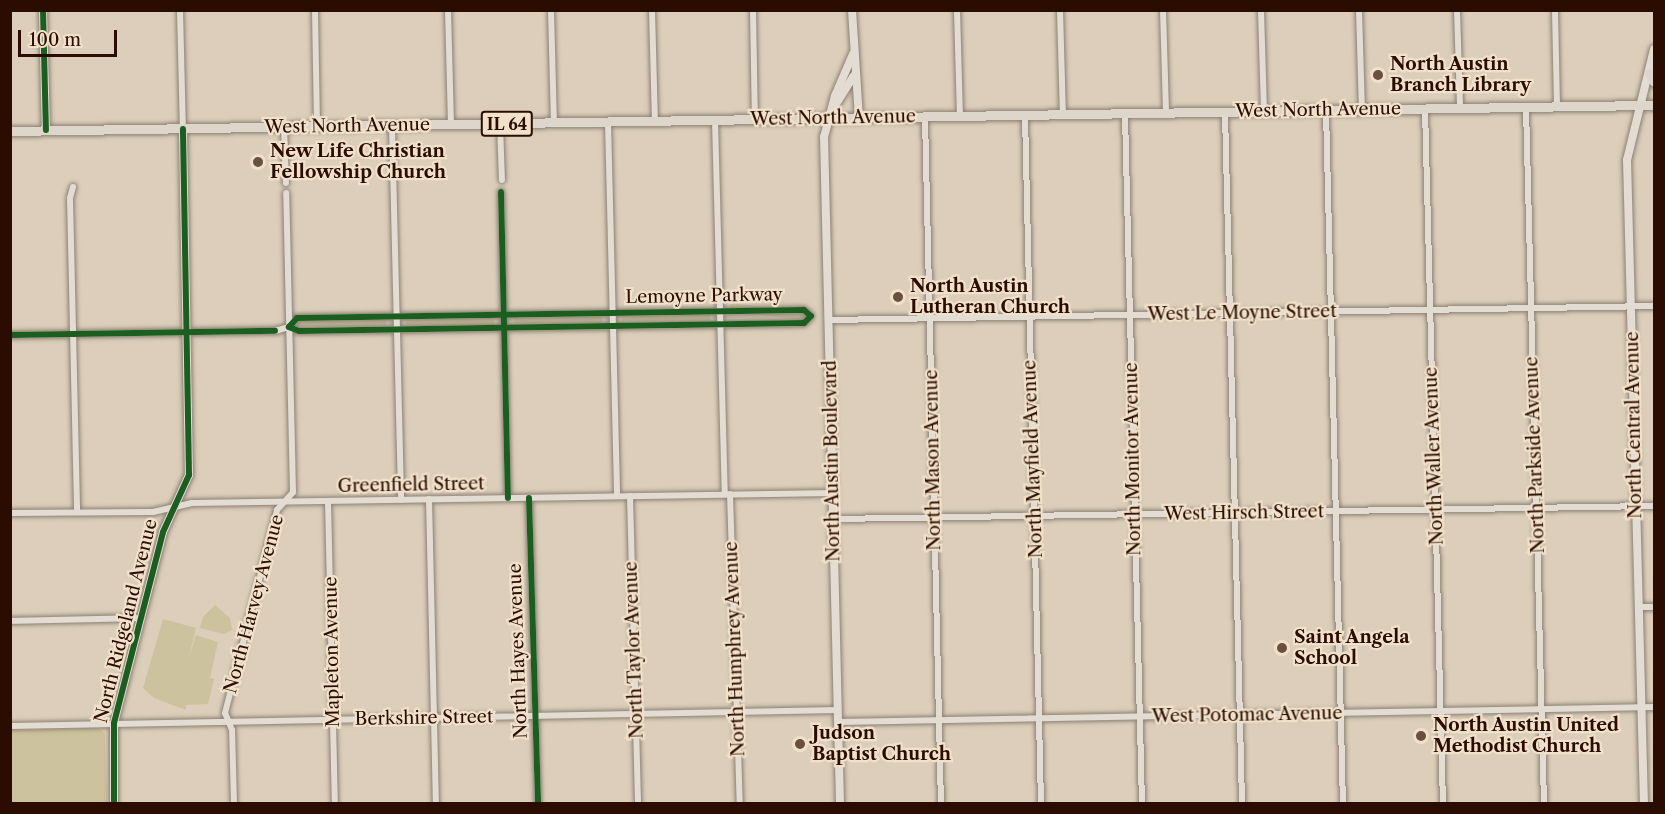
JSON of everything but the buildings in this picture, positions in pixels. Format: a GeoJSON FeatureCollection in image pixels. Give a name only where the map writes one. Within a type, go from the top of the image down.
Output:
{"type":"FeatureCollection","features":[{"type":"Feature","properties":{"kind":"main road"},"geometry":{"type":"LineString","coordinates":[[1649,73],[1654,82]]}},
{"type":"Feature","properties":{"kind":"main road","name":"West North Avenue"},"geometry":{"type":"LineString","coordinates":[[10,131],[755,120],[831,114],[859,118],[1654,105]]}},
{"type":"Feature","properties":{"kind":"street"},"geometry":{"type":"LineString","coordinates":[[44,10],[46,130]]}},
{"type":"Feature","properties":{"kind":"street"},"geometry":{"type":"LineString","coordinates":[[180,10],[183,129]]}},
{"type":"Feature","properties":{"kind":"street"},"geometry":{"type":"LineString","coordinates":[[315,10],[317,127]]}},
{"type":"Feature","properties":{"kind":"street"},"geometry":{"type":"LineString","coordinates":[[448,10],[450,124]]}},
{"type":"Feature","properties":{"kind":"street"},"geometry":{"type":"LineString","coordinates":[[551,10],[554,123]]}},
{"type":"Feature","properties":{"kind":"street"},"geometry":{"type":"LineString","coordinates":[[652,10],[655,121]]}},
{"type":"Feature","properties":{"kind":"street"},"geometry":{"type":"LineString","coordinates":[[753,10],[755,120]]}},
{"type":"Feature","properties":{"kind":"street"},"geometry":{"type":"LineString","coordinates":[[852,10],[853,54],[859,118]]}},
{"type":"Feature","properties":{"kind":"street"},"geometry":{"type":"LineString","coordinates":[[957,10],[960,116]]}},
{"type":"Feature","properties":{"kind":"street"},"geometry":{"type":"LineString","coordinates":[[1060,10],[1063,115]]}},
{"type":"Feature","properties":{"kind":"street"},"geometry":{"type":"LineString","coordinates":[[1163,10],[1166,113]]}},
{"type":"Feature","properties":{"kind":"street"},"geometry":{"type":"LineString","coordinates":[[1261,10],[1264,111]]}},
{"type":"Feature","properties":{"kind":"street"},"geometry":{"type":"LineString","coordinates":[[1359,10],[1362,110]]}},
{"type":"Feature","properties":{"kind":"street"},"geometry":{"type":"LineString","coordinates":[[1457,10],[1460,108]]}},
{"type":"Feature","properties":{"kind":"street"},"geometry":{"type":"LineString","coordinates":[[1555,10],[1557,106]]}},
{"type":"Feature","properties":{"kind":"street","name":"North Central Avenue"},"geometry":{"type":"LineString","coordinates":[[1644,804],[1627,160],[1654,49]]}},
{"type":"Feature","properties":{"kind":"street","name":"North Austin Boulevard"},"geometry":{"type":"LineString","coordinates":[[840,804],[824,137],[853,54]]}},
{"type":"Feature","properties":{"kind":"street"},"geometry":{"type":"LineString","coordinates":[[831,114],[843,99],[856,73]]}},
{"type":"Feature","properties":{"kind":"street","name":"North Parkside Avenue"},"geometry":{"type":"LineString","coordinates":[[1526,107],[1544,804]]}},
{"type":"Feature","properties":{"kind":"street","name":"North Waller Avenue"},"geometry":{"type":"LineString","coordinates":[[1425,108],[1443,804]]}},
{"type":"Feature","properties":{"kind":"street"},"geometry":{"type":"LineString","coordinates":[[1326,110],[1343,804]]}},
{"type":"Feature","properties":{"kind":"street"},"geometry":{"type":"LineString","coordinates":[[1225,112],[1242,804]]}},
{"type":"Feature","properties":{"kind":"street","name":"North Monitor Avenue"},"geometry":{"type":"LineString","coordinates":[[1125,114],[1142,804]]}},
{"type":"Feature","properties":{"kind":"street","name":"North Mayfield Avenue"},"geometry":{"type":"LineString","coordinates":[[1025,115],[1041,804]]}},
{"type":"Feature","properties":{"kind":"street","name":"North Mason Avenue"},"geometry":{"type":"LineString","coordinates":[[925,117],[940,804]]}},
{"type":"Feature","properties":{"kind":"street","name":"North Humphrey Avenue"},"geometry":{"type":"LineString","coordinates":[[716,120],[720,324],[740,804]]}},
{"type":"Feature","properties":{"kind":"street"},"geometry":{"type":"LineString","coordinates":[[608,122],[617,496]]}},
{"type":"Feature","properties":{"kind":"street"},"geometry":{"type":"LineString","coordinates":[[500,124],[501,180]]}},
{"type":"Feature","properties":{"kind":"street"},"geometry":{"type":"LineString","coordinates":[[392,126],[401,500]]}},
{"type":"Feature","properties":{"kind":"street"},"geometry":{"type":"LineString","coordinates":[[284,127],[286,183]]}},
{"type":"Feature","properties":{"kind":"street","name":"North Ridgeland Avenue"},"geometry":{"type":"LineString","coordinates":[[114,804],[114,723],[170,510],[185,490],[189,475],[183,129]]}},
{"type":"Feature","properties":{"kind":"street"},"geometry":{"type":"LineString","coordinates":[[73,187],[70,198],[76,512]]}},
{"type":"Feature","properties":{"kind":"street"},"geometry":{"type":"LineString","coordinates":[[501,192],[508,498]]}},
{"type":"Feature","properties":{"kind":"street","name":"North Harvey Avenue"},"geometry":{"type":"LineString","coordinates":[[234,804],[228,721],[225,713],[277,510],[293,492],[286,193]]}},
{"type":"Feature","properties":{"kind":"street","name":"West Le Moyne Street"},"geometry":{"type":"LineString","coordinates":[[829,320],[1654,306]]}},
{"type":"Feature","properties":{"kind":"street","name":"Lemoyne Parkway"},"geometry":{"type":"LineString","coordinates":[[10,335],[275,331],[289,327],[297,318],[804,310],[811,316],[804,323],[300,332],[289,327]]}},
{"type":"Feature","properties":{"kind":"street","name":"Greenfield Street"},"geometry":{"type":"LineString","coordinates":[[10,513],[170,510],[192,503],[833,493]]}},
{"type":"Feature","properties":{"kind":"street","name":"North Taylor Avenue"},"geometry":{"type":"LineString","coordinates":[[630,496],[638,804]]}},
{"type":"Feature","properties":{"kind":"street","name":"North Hayes Avenue"},"geometry":{"type":"LineString","coordinates":[[529,498],[538,804]]}},
{"type":"Feature","properties":{"kind":"street"},"geometry":{"type":"LineString","coordinates":[[429,499],[436,804]]}},
{"type":"Feature","properties":{"kind":"street","name":"Mapleton Avenue"},"geometry":{"type":"LineString","coordinates":[[328,501],[335,804]]}},
{"type":"Feature","properties":{"kind":"street","name":"West Hirsch Street"},"geometry":{"type":"LineString","coordinates":[[834,519],[1654,506]]}},
{"type":"Feature","properties":{"kind":"street"},"geometry":{"type":"LineString","coordinates":[[1639,607],[1654,607]]}},
{"type":"Feature","properties":{"kind":"street"},"geometry":{"type":"LineString","coordinates":[[10,621],[140,618]]}},
{"type":"Feature","properties":{"kind":"street","name":"West Potomac Avenue"},"geometry":{"type":"LineString","coordinates":[[838,722],[1654,707]]}},
{"type":"Feature","properties":{"kind":"street","name":"Berkshire Street"},"geometry":{"type":"LineString","coordinates":[[10,726],[838,711]]}},
{"type":"Feature","properties":{"kind":"shaded area"},"geometry":{"type":"Polygon","coordinates":[[[731,303],[804,312],[803,320],[730,311],[731,303]]]}},
{"type":"Feature","properties":{"kind":"shaded area"},"geometry":{"type":"Polygon","coordinates":[[[622,314],[710,314],[710,321],[622,321],[622,314]]]}},
{"type":"Feature","properties":{"kind":"shaded area"},"geometry":{"type":"Polygon","coordinates":[[[514,316],[602,316],[602,323],[514,323],[514,316]]]}},
{"type":"Feature","properties":{"kind":"shaded area"},"geometry":{"type":"Polygon","coordinates":[[[406,317],[494,317],[494,325],[406,325],[406,317]]]}},
{"type":"Feature","properties":{"kind":"shaded area"},"geometry":{"type":"Polygon","coordinates":[[[298,319],[386,319],[386,326],[298,326],[298,319]]]}},
{"type":"Feature","properties":{"kind":"shaded area"},"geometry":{"type":"Polygon","coordinates":[[[215,605],[230,618],[232,630],[224,634],[200,628],[203,617],[215,605]]]}},
{"type":"Feature","properties":{"kind":"shaded area"},"geometry":{"type":"Polygon","coordinates":[[[163,619],[196,628],[188,661],[196,635],[218,642],[210,678],[214,679],[208,704],[186,705],[186,710],[154,698],[143,688],[163,619]]]}},
{"type":"Feature","properties":{"kind":"shaded area"},"geometry":{"type":"Polygon","coordinates":[[[99,728],[105,734],[107,803],[11,803],[11,730],[99,728]]]}},
{"type":"Feature","properties":{"kind":"cycle path"},"geometry":{"type":"LineString","coordinates":[[43,10],[46,130]]}},
{"type":"Feature","properties":{"kind":"cycle path"},"geometry":{"type":"LineString","coordinates":[[114,804],[114,723],[163,532],[189,475],[183,129]]}},
{"type":"Feature","properties":{"kind":"cycle path"},"geometry":{"type":"LineString","coordinates":[[501,192],[508,498]]}},
{"type":"Feature","properties":{"kind":"cycle path"},"geometry":{"type":"LineString","coordinates":[[804,310],[811,316],[804,323],[299,331],[289,327],[297,318],[804,310]]}},
{"type":"Feature","properties":{"kind":"cycle path"},"geometry":{"type":"LineString","coordinates":[[10,335],[275,331]]}},
{"type":"Feature","properties":{"kind":"cycle path"},"geometry":{"type":"LineString","coordinates":[[529,498],[538,804]]}},
{"type":"Feature","properties":{"kind":"place","name":"North Austin Branch Library"},"geometry":{"type":"Point","coordinates":[1378,75]}},
{"type":"Feature","properties":{"kind":"place","name":"New Life Christian Fellowship Church"},"geometry":{"type":"Point","coordinates":[258,162]}},
{"type":"Feature","properties":{"kind":"place","name":"North Austin Lutheran Church"},"geometry":{"type":"Point","coordinates":[898,297]}},
{"type":"Feature","properties":{"kind":"place","name":"Saint Angela School"},"geometry":{"type":"Point","coordinates":[1282,648]}},
{"type":"Feature","properties":{"kind":"place","name":"North Austin United Methodist Church"},"geometry":{"type":"Point","coordinates":[1421,736]}},
{"type":"Feature","properties":{"kind":"place","name":"Judson Baptist Church"},"geometry":{"type":"Point","coordinates":[800,744]}}]}
